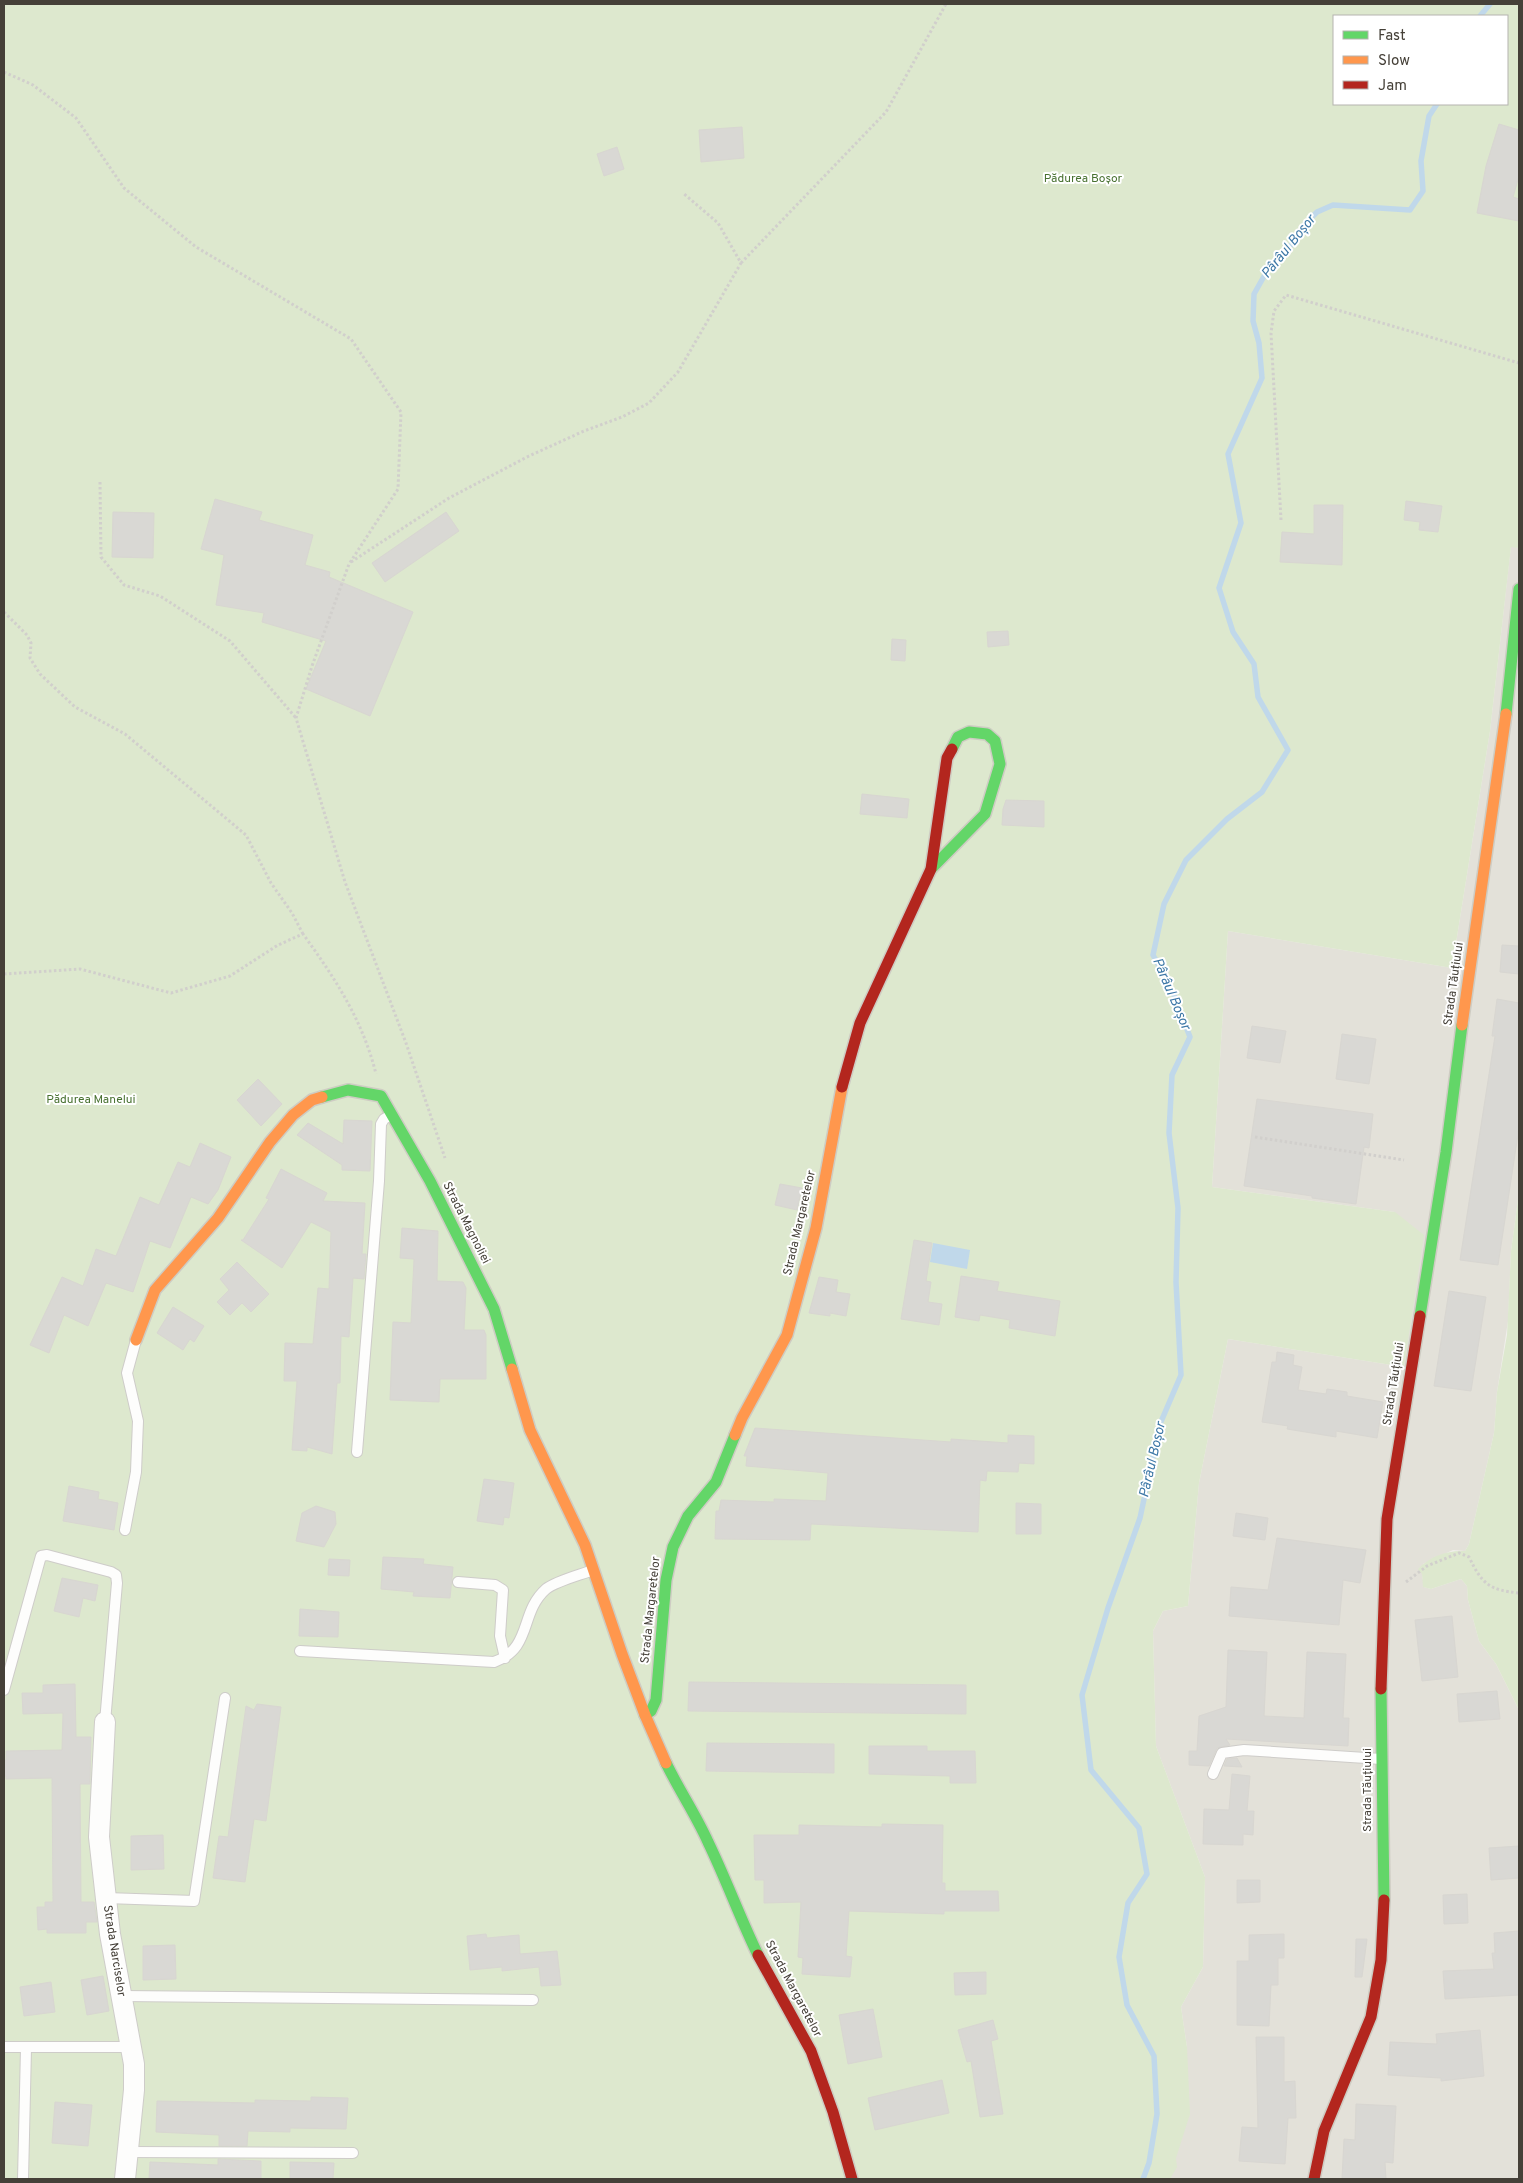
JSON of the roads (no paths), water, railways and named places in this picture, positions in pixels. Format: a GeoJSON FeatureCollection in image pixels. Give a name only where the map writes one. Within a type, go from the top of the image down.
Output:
{"type":"FeatureCollection","features":[{"type":"Feature","properties":{"kind":"street","name":"Strada Tăuțiului"},"geometry":{"type":"LineString","coordinates":[[1314,2179],[1324,2131],[1371,2017],[1381,1960],[1384,1914],[1383,1606],[1387,1519],[1448,1143],[1462,1026],[1502,748],[1519,589]]}},
{"type":"Feature","properties":{"kind":"street","name":"Strada Margaretelor"},"geometry":{"type":"LineString","coordinates":[[852,2179],[833,2112],[811,2051],[769,1977],[742,1922],[708,1841],[677,1787],[645,1715],[651,1711],[656,1700],[666,1580],[673,1547],[688,1516],[716,1482],[742,1418],[787,1335],[816,1228],[841,1092],[860,1024],[930,868],[947,758],[958,737],[969,732],[987,734],[995,741],[1000,764],[985,814],[930,868]]}},
{"type":"Feature","properties":{"kind":"street","name":"Strada Magnoliei"},"geometry":{"type":"LineString","coordinates":[[136,1340],[155,1290],[218,1218],[270,1142],[293,1115],[312,1100],[348,1090],[381,1096],[430,1181],[494,1309],[530,1430],[595,1569],[622,1654],[645,1715]]}},
{"type":"Feature","properties":{"kind":"street","name":"Strada Narciselor"},"geometry":{"type":"LineString","coordinates":[[106,1722],[99,1837],[121,1996],[134,2064],[134,2090],[125,2179]]}},
{"type":"Feature","properties":{"kind":"lane"},"geometry":{"type":"LineString","coordinates":[[357,1452],[379,1181],[381,1124],[384,1119],[392,1115]]}},
{"type":"Feature","properties":{"kind":"lane"},"geometry":{"type":"LineString","coordinates":[[125,1530],[136,1472],[138,1421],[127,1373],[136,1340]]}},
{"type":"Feature","properties":{"kind":"lane"},"geometry":{"type":"LineString","coordinates":[[4,1690],[41,1556],[47,1555],[112,1572],[116,1575],[117,1583],[106,1722]]}},
{"type":"Feature","properties":{"kind":"lane"},"geometry":{"type":"LineString","coordinates":[[300,1651],[494,1662],[505,1658],[518,1646],[533,1604],[547,1588],[595,1569]]}},
{"type":"Feature","properties":{"kind":"lane"},"geometry":{"type":"LineString","coordinates":[[458,1582],[495,1585],[503,1590],[500,1636],[505,1658]]}},
{"type":"Feature","properties":{"kind":"lane"},"geometry":{"type":"LineString","coordinates":[[106,1898],[194,1901],[225,1698]]}},
{"type":"Feature","properties":{"kind":"lane"},"geometry":{"type":"LineString","coordinates":[[1213,1774],[1222,1753],[1244,1750],[1382,1759]]}},
{"type":"Feature","properties":{"kind":"lane"},"geometry":{"type":"LineString","coordinates":[[121,1996],[533,2000]]}},
{"type":"Feature","properties":{"kind":"lane"},"geometry":{"type":"LineString","coordinates":[[4,2047],[130,2046]]}},
{"type":"Feature","properties":{"kind":"lane"},"geometry":{"type":"LineString","coordinates":[[23,2179],[26,2048]]}},
{"type":"Feature","properties":{"kind":"lane"},"geometry":{"type":"LineString","coordinates":[[128,2152],[353,2153]]}},
{"type":"Feature","properties":{"kind":"water"},"geometry":{"type":"Polygon","coordinates":[[[933,1243],[970,1250],[967,1269],[930,1262],[933,1243]]]}},
{"type":"Feature","properties":{"kind":"waterway","name":"Pârâul Boșor"},"geometry":{"type":"LineString","coordinates":[[1481,15],[1490,4]]}},
{"type":"Feature","properties":{"kind":"waterway","name":"Pârâul Boșor"},"geometry":{"type":"LineString","coordinates":[[1143,2179],[1149,2163],[1157,2114],[1154,2056],[1127,2005],[1119,1957],[1128,1903],[1147,1874],[1139,1828],[1091,1770],[1082,1695],[1108,1608],[1140,1518],[1160,1424],[1181,1375],[1176,1282],[1178,1208],[1169,1133],[1172,1075],[1190,1037],[1172,990],[1153,955],[1164,904],[1186,860],[1227,819],[1262,792],[1288,750],[1258,697],[1254,664],[1233,632],[1219,588],[1241,523],[1228,454],[1262,378],[1259,343],[1253,321],[1254,294],[1267,271],[1293,243],[1303,226],[1317,212],[1333,205],[1410,210],[1423,191],[1421,161],[1429,116],[1436,105]]}},
{"type":"Feature","properties":{"kind":"park label","name":"Pădurea Boșor"},"geometry":{"type":"Point","coordinates":[1083,179]}},
{"type":"Feature","properties":{"kind":"park label","name":"Pădurea Manelui"},"geometry":{"type":"Point","coordinates":[91,1100]}}]}
